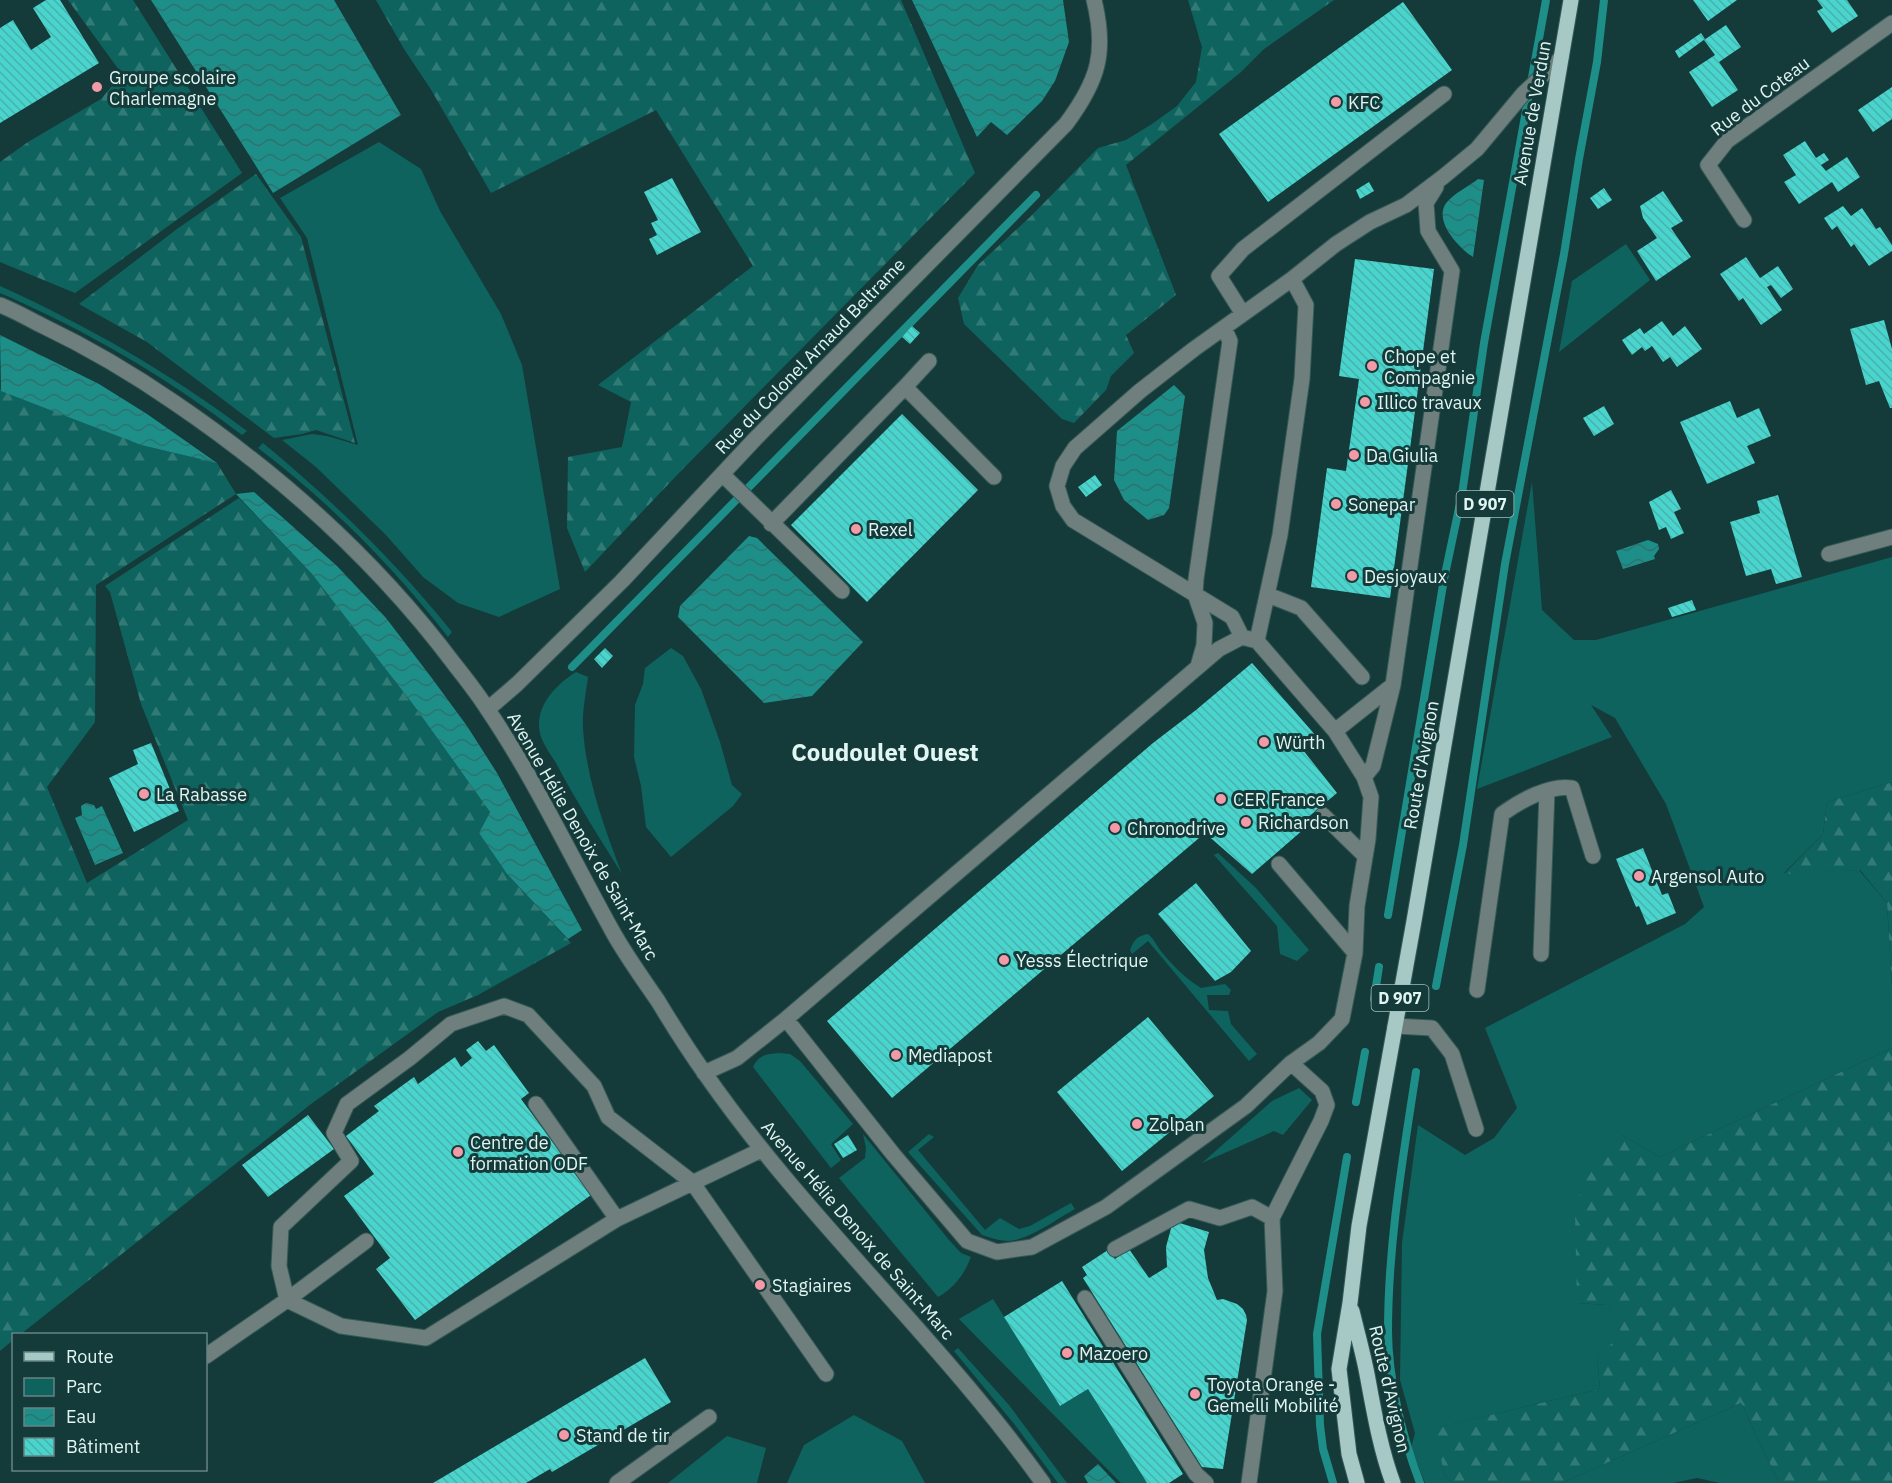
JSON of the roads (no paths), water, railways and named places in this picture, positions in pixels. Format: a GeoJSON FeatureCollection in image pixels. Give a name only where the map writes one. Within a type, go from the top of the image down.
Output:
{"type":"FeatureCollection","features":[{"type":"Feature","properties":{"kind":"main road","name":"Avenue de Verdun"},"geometry":{"type":"LineString","coordinates":[[1532,233],[1571,0]]}},
{"type":"Feature","properties":{"kind":"main road","name":"Route d'Avignon"},"geometry":{"type":"LineString","coordinates":[[1357,1483],[1349,1454],[1339,1369],[1359,1226],[1532,233]]}},
{"type":"Feature","properties":{"kind":"main road","name":"Route d'Avignon"},"geometry":{"type":"LineString","coordinates":[[1350,1303],[1367,1372],[1375,1420],[1393,1483]]}},
{"type":"Feature","properties":{"kind":"street","name":"Rue du Colonel Arnaud Beltrame"},"geometry":{"type":"LineString","coordinates":[[488,709],[517,684],[622,581],[755,438],[1065,124],[1084,100],[1094,78],[1100,49],[1098,17],[1094,0]]}},
{"type":"Feature","properties":{"kind":"street","name":"Rue du Coteau"},"geometry":{"type":"LineString","coordinates":[[1744,220],[1708,165],[1726,141],[1892,23]]}},
{"type":"Feature","properties":{"kind":"street"},"geometry":{"type":"LineString","coordinates":[[1242,637],[1232,617],[1073,520],[1063,506],[1057,486],[1063,466],[1075,448],[1140,391],[1336,244],[1370,222],[1406,204],[1478,149],[1523,94],[1561,58]]}},
{"type":"Feature","properties":{"kind":"street"},"geometry":{"type":"LineString","coordinates":[[1243,314],[1219,276],[1243,249],[1444,94]]}},
{"type":"Feature","properties":{"kind":"street"},"geometry":{"type":"LineString","coordinates":[[1364,777],[1373,766],[1393,685],[1452,271],[1428,231],[1426,203],[1443,177]]}},
{"type":"Feature","properties":{"kind":"street"},"geometry":{"type":"LineString","coordinates":[[1257,641],[1268,594],[1291,465],[1302,379],[1306,305],[1292,279]]}},
{"type":"Feature","properties":{"kind":"street","name":"Avenue Hélie Denoix de Saint-Marc"},"geometry":{"type":"LineString","coordinates":[[0,305],[81,344],[141,379],[244,452],[346,541],[400,596],[488,709],[531,781],[615,936],[704,1074],[761,1150],[958,1375],[1010,1437],[1043,1483]]}},
{"type":"Feature","properties":{"kind":"street"},"geometry":{"type":"LineString","coordinates":[[1198,666],[1204,645],[1205,623],[1195,594],[1230,341],[1224,328]]}},
{"type":"Feature","properties":{"kind":"street"},"geometry":{"type":"LineString","coordinates":[[771,524],[929,361]]}},
{"type":"Feature","properties":{"kind":"street"},"geometry":{"type":"LineString","coordinates":[[905,387],[994,477]]}},
{"type":"Feature","properties":{"kind":"street"},"geometry":{"type":"LineString","coordinates":[[722,474],[842,591]]}},
{"type":"Feature","properties":{"kind":"street"},"geometry":{"type":"LineString","coordinates":[[1829,554],[1892,537]]}},
{"type":"Feature","properties":{"kind":"street"},"geometry":{"type":"LineString","coordinates":[[1268,594],[1301,608],[1362,677]]}},
{"type":"Feature","properties":{"kind":"street"},"geometry":{"type":"LineString","coordinates":[[704,1074],[737,1058],[786,1019],[1198,666],[1219,649],[1242,637],[1257,641],[1335,731],[1364,777],[1371,797],[1357,906],[1355,953],[1342,1019],[1319,1043],[1291,1063],[1246,1106],[1106,1207],[1032,1247],[997,1252],[967,1241],[892,1154],[786,1019]]}},
{"type":"Feature","properties":{"kind":"street"},"geometry":{"type":"LineString","coordinates":[[1335,731],[1393,685]]}},
{"type":"Feature","properties":{"kind":"street"},"geometry":{"type":"LineString","coordinates":[[1476,990],[1502,814],[1519,801],[1563,786],[1572,788],[1593,856]]}},
{"type":"Feature","properties":{"kind":"street"},"geometry":{"type":"LineString","coordinates":[[1540,954],[1548,791]]}},
{"type":"Feature","properties":{"kind":"street"},"geometry":{"type":"LineString","coordinates":[[1323,815],[1365,856]]}},
{"type":"Feature","properties":{"kind":"street"},"geometry":{"type":"LineString","coordinates":[[1279,864],[1355,953]]}},
{"type":"Feature","properties":{"kind":"street"},"geometry":{"type":"LineString","coordinates":[[287,1300],[279,1266],[281,1227],[351,1161],[334,1133],[347,1104],[410,1058],[451,1024],[504,1006],[528,1016],[543,1031],[594,1086],[608,1117],[692,1182],[826,1374]]}},
{"type":"Feature","properties":{"kind":"street"},"geometry":{"type":"LineString","coordinates":[[1395,1026],[1432,1028],[1452,1054],[1476,1129]]}},
{"type":"Feature","properties":{"kind":"street"},"geometry":{"type":"LineString","coordinates":[[1249,1483],[1275,1291],[1272,1218],[1327,1105],[1322,1091],[1291,1063]]}},
{"type":"Feature","properties":{"kind":"street"},"geometry":{"type":"LineString","coordinates":[[536,1104],[617,1219]]}},
{"type":"Feature","properties":{"kind":"street"},"geometry":{"type":"LineString","coordinates":[[287,1300],[341,1326],[426,1338],[617,1219],[761,1150]]}},
{"type":"Feature","properties":{"kind":"street"},"geometry":{"type":"LineString","coordinates":[[1115,1249],[1189,1209],[1221,1218],[1252,1207],[1272,1218]]}},
{"type":"Feature","properties":{"kind":"street"},"geometry":{"type":"LineString","coordinates":[[207,1355],[366,1241]]}},
{"type":"Feature","properties":{"kind":"street"},"geometry":{"type":"LineString","coordinates":[[1085,1298],[1196,1474],[1206,1483]]}},
{"type":"Feature","properties":{"kind":"street"},"geometry":{"type":"LineString","coordinates":[[617,1483],[709,1417]]}},
{"type":"Feature","properties":{"kind":"water"},"geometry":{"type":"Polygon","coordinates":[[[151,0],[334,0],[401,115],[273,193],[151,0]]]}},
{"type":"Feature","properties":{"kind":"water"},"geometry":{"type":"Polygon","coordinates":[[[912,0],[1063,0],[1069,42],[1055,81],[1042,101],[1007,135],[991,122],[977,137],[912,0]]]}},
{"type":"Feature","properties":{"kind":"water"},"geometry":{"type":"Polygon","coordinates":[[[1478,179],[1484,180],[1473,257],[1449,233],[1443,217],[1443,209],[1450,199],[1478,179]]]}},
{"type":"Feature","properties":{"kind":"water"},"geometry":{"type":"Polygon","coordinates":[[[0,335],[99,384],[217,463],[141,445],[1,391],[0,335]]]}},
{"type":"Feature","properties":{"kind":"water"},"geometry":{"type":"Polygon","coordinates":[[[1174,385],[1185,396],[1169,508],[1164,515],[1148,520],[1124,500],[1114,480],[1117,431],[1174,385]]]}},
{"type":"Feature","properties":{"kind":"water"},"geometry":{"type":"Polygon","coordinates":[[[254,492],[337,566],[386,618],[431,677],[467,726],[497,773],[582,930],[568,939],[507,874],[479,833],[490,812],[415,707],[312,574],[236,494],[254,492]]]}},
{"type":"Feature","properties":{"kind":"water"},"geometry":{"type":"Polygon","coordinates":[[[749,536],[757,538],[863,642],[812,696],[764,703],[678,617],[680,606],[749,536]]]}},
{"type":"Feature","properties":{"kind":"water"},"geometry":{"type":"Polygon","coordinates":[[[1648,540],[1658,544],[1659,549],[1654,556],[1655,559],[1623,569],[1616,551],[1648,540]]]}},
{"type":"Feature","properties":{"kind":"water"},"geometry":{"type":"Polygon","coordinates":[[[86,803],[94,805],[96,809],[102,806],[123,853],[95,865],[75,818],[82,815],[81,806],[86,803]]]}},
{"type":"Feature","properties":{"kind":"water"},"geometry":{"type":"Polygon","coordinates":[[[1098,1464],[1116,1483],[1088,1483],[1084,1476],[1098,1464]]]}},
{"type":"Feature","properties":{"kind":"waterway"},"geometry":{"type":"LineString","coordinates":[[1388,915],[1444,579],[1462,494],[1484,343],[1546,0]]}},
{"type":"Feature","properties":{"kind":"waterway"},"geometry":{"type":"LineString","coordinates":[[1436,986],[1463,845],[1505,564],[1564,254],[1597,62],[1604,0]]}},
{"type":"Feature","properties":{"kind":"waterway"},"geometry":{"type":"LineString","coordinates":[[572,667],[1036,195]]}},
{"type":"Feature","properties":{"kind":"waterway"},"geometry":{"type":"LineString","coordinates":[[1374,999],[1379,967]]}},
{"type":"Feature","properties":{"kind":"waterway"},"geometry":{"type":"LineString","coordinates":[[1356,1102],[1365,1052]]}},
{"type":"Feature","properties":{"kind":"waterway"},"geometry":{"type":"LineString","coordinates":[[1416,1072],[1393,1233],[1388,1331],[1391,1369],[1398,1409],[1420,1483]]}},
{"type":"Feature","properties":{"kind":"waterway"},"geometry":{"type":"LineString","coordinates":[[1333,1483],[1323,1449],[1320,1425],[1317,1334],[1347,1157]]}},
{"type":"Feature","properties":{"kind":"place","name":"Groupe scolaire Charlemagne"},"geometry":{"type":"Point","coordinates":[97,87]}},
{"type":"Feature","properties":{"kind":"place","name":"KFC"},"geometry":{"type":"Point","coordinates":[1336,102]}},
{"type":"Feature","properties":{"kind":"place","name":"Chope et Compagnie"},"geometry":{"type":"Point","coordinates":[1372,366]}},
{"type":"Feature","properties":{"kind":"place","name":"Illico travaux"},"geometry":{"type":"Point","coordinates":[1365,402]}},
{"type":"Feature","properties":{"kind":"place","name":"Da Giulia"},"geometry":{"type":"Point","coordinates":[1354,455]}},
{"type":"Feature","properties":{"kind":"place","name":"Sonepar"},"geometry":{"type":"Point","coordinates":[1336,504]}},
{"type":"Feature","properties":{"kind":"place","name":"Rexel"},"geometry":{"type":"Point","coordinates":[856,529]}},
{"type":"Feature","properties":{"kind":"place","name":"Desjoyaux"},"geometry":{"type":"Point","coordinates":[1352,576]}},
{"type":"Feature","properties":{"kind":"place","name":"Würth"},"geometry":{"type":"Point","coordinates":[1264,742]}},
{"type":"Feature","properties":{"kind":"place","name":"La Rabasse"},"geometry":{"type":"Point","coordinates":[144,794]}},
{"type":"Feature","properties":{"kind":"place","name":"CER France"},"geometry":{"type":"Point","coordinates":[1221,799]}},
{"type":"Feature","properties":{"kind":"place","name":"Richardson"},"geometry":{"type":"Point","coordinates":[1246,822]}},
{"type":"Feature","properties":{"kind":"place","name":"Chronodrive"},"geometry":{"type":"Point","coordinates":[1115,828]}},
{"type":"Feature","properties":{"kind":"place","name":"Argensol Auto"},"geometry":{"type":"Point","coordinates":[1639,876]}},
{"type":"Feature","properties":{"kind":"place","name":"Yesss Électrique"},"geometry":{"type":"Point","coordinates":[1004,960]}},
{"type":"Feature","properties":{"kind":"place","name":"Mediapost"},"geometry":{"type":"Point","coordinates":[896,1055]}},
{"type":"Feature","properties":{"kind":"place","name":"Zolpan"},"geometry":{"type":"Point","coordinates":[1137,1124]}},
{"type":"Feature","properties":{"kind":"place","name":"Centre de formation ODF"},"geometry":{"type":"Point","coordinates":[458,1152]}},
{"type":"Feature","properties":{"kind":"place","name":"Stagiaires"},"geometry":{"type":"Point","coordinates":[760,1285]}},
{"type":"Feature","properties":{"kind":"place","name":"Mazoero"},"geometry":{"type":"Point","coordinates":[1067,1353]}},
{"type":"Feature","properties":{"kind":"place","name":"Toyota Orange - Gemelli Mobilité"},"geometry":{"type":"Point","coordinates":[1195,1394]}},
{"type":"Feature","properties":{"kind":"place","name":"Stand de tir"},"geometry":{"type":"Point","coordinates":[564,1435]}},
{"type":"Feature","properties":{"kind":"district","name":"Coudoulet Ouest"},"geometry":{"type":"Point","coordinates":[885,752]}}]}
